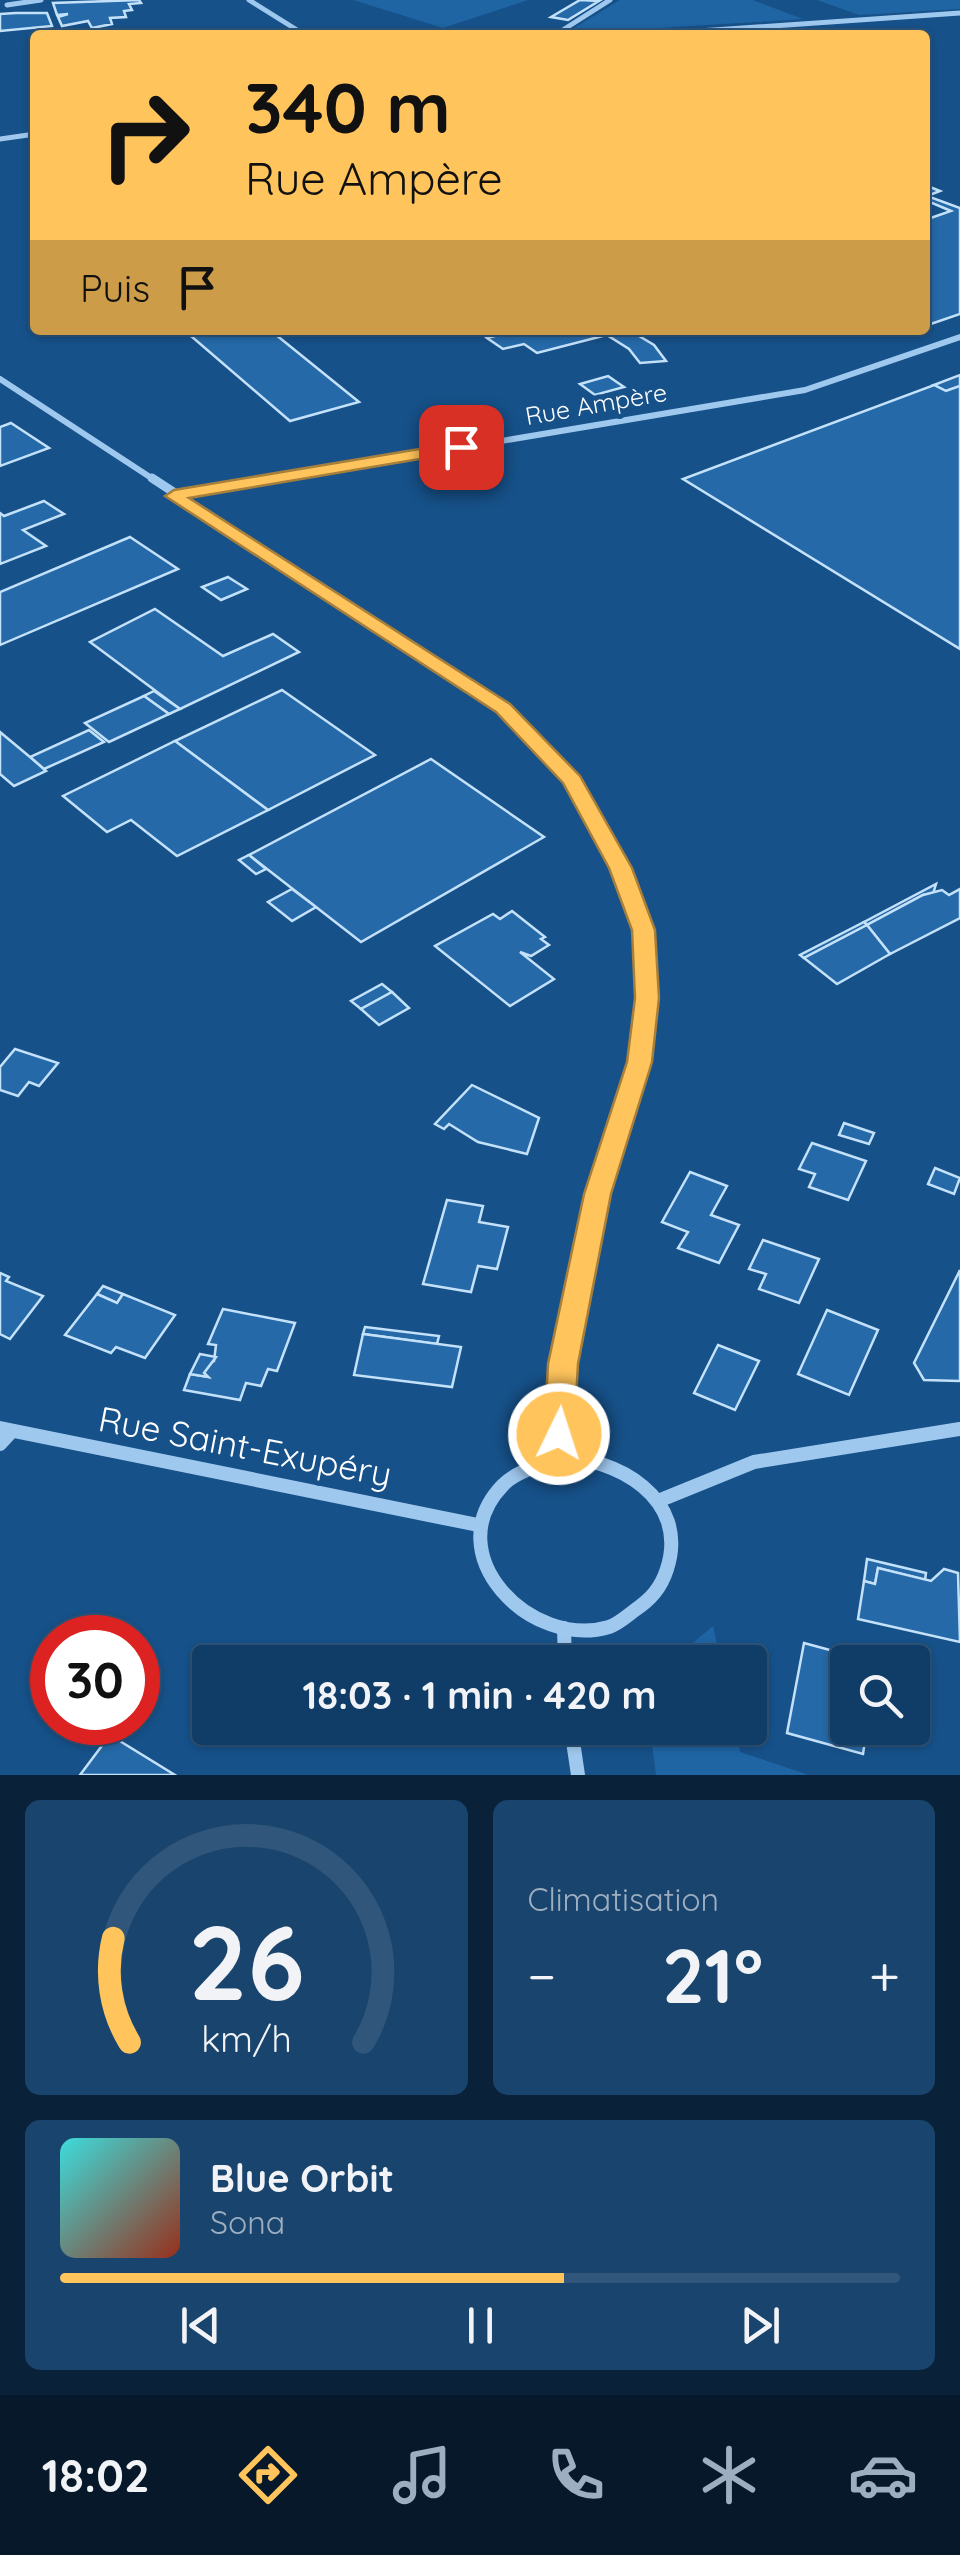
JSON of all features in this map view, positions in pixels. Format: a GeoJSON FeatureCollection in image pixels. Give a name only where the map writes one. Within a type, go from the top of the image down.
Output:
{"type":"FeatureCollection","features":[{"type":"Feature","properties":{"kind":"street"},"geometry":{"type":"LineString","coordinates":[[7,5],[42,0]]}},
{"type":"Feature","properties":{"kind":"street"},"geometry":{"type":"LineString","coordinates":[[248,0],[296,30]]}},
{"type":"Feature","properties":{"kind":"street"},"geometry":{"type":"LineString","coordinates":[[563,30],[610,0]]}},
{"type":"Feature","properties":{"kind":"street"},"geometry":{"type":"LineString","coordinates":[[717,30],[960,14]]}},
{"type":"Feature","properties":{"kind":"street"},"geometry":{"type":"LineString","coordinates":[[0,140],[30,135]]}},
{"type":"Feature","properties":{"kind":"street","name":"Rue Ampère"},"geometry":{"type":"LineString","coordinates":[[174,496],[805,390],[960,337]]}},
{"type":"Feature","properties":{"kind":"street"},"geometry":{"type":"LineString","coordinates":[[0,379],[503,708],[572,780],[620,868],[644,930],[647,998],[640,1062],[598,1194],[563,1364],[557,1457]]}},
{"type":"Feature","properties":{"kind":"street"},"geometry":{"type":"LineString","coordinates":[[658,1502],[754,1462],[960,1429]]}},
{"type":"Feature","properties":{"kind":"street"},"geometry":{"type":"LineString","coordinates":[[0,1444],[6,1430]]}},
{"type":"Feature","properties":{"kind":"street","name":"Rue Saint-Exupéry"},"geometry":{"type":"LineString","coordinates":[[6,1430],[478,1525]]}},
{"type":"Feature","properties":{"kind":"street"},"geometry":{"type":"LineString","coordinates":[[557,1457],[586,1458],[615,1466],[639,1480],[658,1502],[670,1526],[672,1553],[664,1579],[648,1602],[625,1619],[595,1628],[564,1628],[533,1620],[506,1603],[487,1580],[478,1553],[478,1525],[488,1500],[506,1480],[529,1465],[557,1457]]}},
{"type":"Feature","properties":{"kind":"street"},"geometry":{"type":"LineString","coordinates":[[564,1628],[564,1645]]}},
{"type":"Feature","properties":{"kind":"street"},"geometry":{"type":"LineString","coordinates":[[573,1745],[578,1775]]}},
{"type":"Feature","properties":{"kind":"shaded area"},"geometry":{"type":"Polygon","coordinates":[[[353,0],[528,0],[443,28],[353,0]]]}},
{"type":"Feature","properties":{"kind":"shaded area"},"geometry":{"type":"Polygon","coordinates":[[[620,0],[753,0],[803,19],[625,30],[574,28],[620,0]]]}},
{"type":"Feature","properties":{"kind":"shaded area"},"geometry":{"type":"Polygon","coordinates":[[[817,0],[960,0],[960,9],[859,15],[817,0]]]}},
{"type":"Feature","properties":{"kind":"shaded area"},"geometry":{"type":"Polygon","coordinates":[[[713,1626],[717,1645],[690,1645],[713,1626]]]}},
{"type":"Feature","properties":{"kind":"shaded area"},"geometry":{"type":"Polygon","coordinates":[[[652,1745],[739,1745],[740,1752],[809,1775],[656,1775],[652,1745]]]}},
{"type":"Feature","properties":{"kind":"building"},"geometry":{"type":"Polygon","coordinates":[[[580,0],[599,1],[568,20],[551,17],[580,0]]]}},
{"type":"Feature","properties":{"kind":"building"},"geometry":{"type":"Polygon","coordinates":[[[53,3],[141,3],[129,4],[132,10],[124,11],[126,17],[110,18],[112,24],[92,28],[88,21],[62,26],[58,17],[68,14],[57,15],[53,3]]]}},
{"type":"Feature","properties":{"kind":"building"},"geometry":{"type":"Polygon","coordinates":[[[47,13],[52,26],[0,31],[0,14],[47,13]]]}},
{"type":"Feature","properties":{"kind":"building"},"geometry":{"type":"Polygon","coordinates":[[[930,197],[960,208],[960,314],[930,324],[930,218],[951,211],[930,202],[930,197]]]}},
{"type":"Feature","properties":{"kind":"building"},"geometry":{"type":"Polygon","coordinates":[[[190,335],[276,335],[359,402],[290,421],[190,335]]]}},
{"type":"Feature","properties":{"kind":"building"},"geometry":{"type":"Polygon","coordinates":[[[607,335],[537,353],[524,344],[503,349],[487,338],[607,335]]]}},
{"type":"Feature","properties":{"kind":"building"},"geometry":{"type":"Polygon","coordinates":[[[607,335],[637,335],[654,345],[666,361],[640,363],[629,349],[607,335]]]}},
{"type":"Feature","properties":{"kind":"building"},"geometry":{"type":"Polygon","coordinates":[[[960,375],[960,386],[946,391],[934,385],[960,375]]]}},
{"type":"Feature","properties":{"kind":"building"},"geometry":{"type":"Polygon","coordinates":[[[608,376],[624,387],[595,395],[580,384],[608,376]]]}},
{"type":"Feature","properties":{"kind":"building"},"geometry":{"type":"Polygon","coordinates":[[[934,385],[946,391],[960,386],[960,649],[683,479],[934,385]]]}},
{"type":"Feature","properties":{"kind":"building"},"geometry":{"type":"Polygon","coordinates":[[[11,423],[49,448],[0,466],[0,427],[11,423]]]}},
{"type":"Feature","properties":{"kind":"building"},"geometry":{"type":"Polygon","coordinates":[[[44,501],[64,514],[23,530],[46,546],[0,564],[0,513],[4,516],[44,501]]]}},
{"type":"Feature","properties":{"kind":"building"},"geometry":{"type":"Polygon","coordinates":[[[130,537],[178,569],[0,645],[0,592],[130,537]]]}},
{"type":"Feature","properties":{"kind":"building"},"geometry":{"type":"Polygon","coordinates":[[[228,577],[247,589],[221,600],[202,587],[228,577]]]}},
{"type":"Feature","properties":{"kind":"building"},"geometry":{"type":"Polygon","coordinates":[[[155,609],[223,656],[273,634],[299,652],[180,709],[90,642],[155,609]]]}},
{"type":"Feature","properties":{"kind":"building"},"geometry":{"type":"Polygon","coordinates":[[[282,690],[375,755],[268,810],[175,741],[282,690]]]}},
{"type":"Feature","properties":{"kind":"building"},"geometry":{"type":"Polygon","coordinates":[[[154,691],[180,709],[169,714],[144,696],[154,691]]]}},
{"type":"Feature","properties":{"kind":"building"},"geometry":{"type":"Polygon","coordinates":[[[144,696],[169,714],[109,742],[85,723],[144,696]]]}},
{"type":"Feature","properties":{"kind":"building"},"geometry":{"type":"Polygon","coordinates":[[[89,730],[104,742],[44,769],[30,757],[89,730]]]}},
{"type":"Feature","properties":{"kind":"building"},"geometry":{"type":"Polygon","coordinates":[[[0,732],[46,771],[14,786],[0,774],[0,732]]]}},
{"type":"Feature","properties":{"kind":"building"},"geometry":{"type":"Polygon","coordinates":[[[175,741],[268,810],[177,856],[131,820],[107,832],[63,796],[175,741]]]}},
{"type":"Feature","properties":{"kind":"building"},"geometry":{"type":"Polygon","coordinates":[[[431,759],[544,837],[361,942],[249,855],[431,759]]]}},
{"type":"Feature","properties":{"kind":"building"},"geometry":{"type":"Polygon","coordinates":[[[249,855],[266,869],[256,874],[239,860],[249,855]]]}},
{"type":"Feature","properties":{"kind":"building"},"geometry":{"type":"Polygon","coordinates":[[[936,884],[933,894],[923,895],[867,925],[864,922],[936,884]]]}},
{"type":"Feature","properties":{"kind":"building"},"geometry":{"type":"Polygon","coordinates":[[[292,889],[316,907],[292,921],[268,902],[292,889]]]}},
{"type":"Feature","properties":{"kind":"building"},"geometry":{"type":"Polygon","coordinates":[[[960,889],[960,918],[890,954],[867,925],[923,895],[942,890],[949,895],[960,889]]]}},
{"type":"Feature","properties":{"kind":"building"},"geometry":{"type":"Polygon","coordinates":[[[512,911],[545,937],[541,939],[549,945],[531,956],[520,952],[554,979],[510,1006],[435,946],[493,914],[500,919],[512,911]]]}},
{"type":"Feature","properties":{"kind":"building"},"geometry":{"type":"Polygon","coordinates":[[[864,922],[867,925],[804,958],[800,955],[864,922]]]}},
{"type":"Feature","properties":{"kind":"building"},"geometry":{"type":"Polygon","coordinates":[[[867,925],[890,954],[837,984],[804,958],[867,925]]]}},
{"type":"Feature","properties":{"kind":"building"},"geometry":{"type":"Polygon","coordinates":[[[382,984],[392,992],[361,1009],[351,1001],[382,984]]]}},
{"type":"Feature","properties":{"kind":"building"},"geometry":{"type":"Polygon","coordinates":[[[392,992],[409,1008],[379,1025],[361,1009],[392,992]]]}},
{"type":"Feature","properties":{"kind":"building"},"geometry":{"type":"Polygon","coordinates":[[[15,1049],[58,1063],[39,1086],[29,1082],[18,1096],[0,1090],[0,1067],[15,1049]]]}},
{"type":"Feature","properties":{"kind":"building"},"geometry":{"type":"Polygon","coordinates":[[[472,1085],[539,1118],[527,1154],[478,1142],[449,1124],[444,1129],[435,1124],[472,1085]]]}},
{"type":"Feature","properties":{"kind":"building"},"geometry":{"type":"Polygon","coordinates":[[[844,1123],[874,1133],[869,1144],[839,1135],[844,1123]]]}},
{"type":"Feature","properties":{"kind":"building"},"geometry":{"type":"Polygon","coordinates":[[[812,1143],[866,1161],[848,1200],[809,1187],[815,1174],[799,1169],[812,1143]]]}},
{"type":"Feature","properties":{"kind":"building"},"geometry":{"type":"Polygon","coordinates":[[[935,1168],[960,1178],[954,1194],[928,1184],[935,1168]]]}},
{"type":"Feature","properties":{"kind":"building"},"geometry":{"type":"Polygon","coordinates":[[[690,1172],[727,1186],[711,1215],[739,1225],[719,1263],[678,1248],[688,1232],[662,1222],[690,1172]]]}},
{"type":"Feature","properties":{"kind":"building"},"geometry":{"type":"Polygon","coordinates":[[[447,1200],[483,1206],[479,1222],[508,1227],[497,1269],[478,1266],[471,1292],[423,1284],[447,1200]]]}},
{"type":"Feature","properties":{"kind":"building"},"geometry":{"type":"Polygon","coordinates":[[[763,1240],[819,1259],[799,1303],[759,1289],[766,1274],[749,1269],[763,1240]]]}},
{"type":"Feature","properties":{"kind":"building"},"geometry":{"type":"Polygon","coordinates":[[[960,1270],[960,1381],[924,1380],[914,1363],[960,1270]]]}},
{"type":"Feature","properties":{"kind":"building"},"geometry":{"type":"Polygon","coordinates":[[[0,1273],[9,1277],[6,1281],[43,1296],[10,1339],[0,1334],[0,1273]]]}},
{"type":"Feature","properties":{"kind":"building"},"geometry":{"type":"Polygon","coordinates":[[[103,1286],[123,1294],[117,1303],[97,1294],[103,1286]]]}},
{"type":"Feature","properties":{"kind":"building"},"geometry":{"type":"Polygon","coordinates":[[[97,1294],[117,1303],[123,1294],[175,1315],[145,1358],[116,1347],[111,1353],[65,1335],[97,1294]]]}},
{"type":"Feature","properties":{"kind":"building"},"geometry":{"type":"Polygon","coordinates":[[[223,1309],[295,1323],[277,1371],[268,1369],[261,1386],[246,1383],[240,1400],[184,1390],[190,1374],[208,1377],[204,1373],[209,1361],[214,1361],[216,1345],[208,1344],[223,1309]]]}},
{"type":"Feature","properties":{"kind":"building"},"geometry":{"type":"Polygon","coordinates":[[[827,1310],[878,1330],[849,1395],[798,1374],[827,1310]]]}},
{"type":"Feature","properties":{"kind":"building"},"geometry":{"type":"Polygon","coordinates":[[[365,1327],[439,1336],[437,1344],[363,1334],[365,1327]]]}},
{"type":"Feature","properties":{"kind":"building"},"geometry":{"type":"Polygon","coordinates":[[[363,1334],[461,1347],[452,1387],[354,1375],[363,1334]]]}},
{"type":"Feature","properties":{"kind":"building"},"geometry":{"type":"Polygon","coordinates":[[[718,1345],[759,1361],[735,1410],[694,1393],[718,1345]]]}},
{"type":"Feature","properties":{"kind":"building"},"geometry":{"type":"Polygon","coordinates":[[[200,1354],[216,1357],[204,1373],[208,1377],[190,1374],[200,1354]]]}},
{"type":"Feature","properties":{"kind":"building"},"geometry":{"type":"Polygon","coordinates":[[[867,1559],[926,1573],[925,1580],[878,1568],[875,1584],[864,1581],[867,1559]]]}},
{"type":"Feature","properties":{"kind":"building"},"geometry":{"type":"Polygon","coordinates":[[[878,1568],[931,1581],[944,1569],[958,1573],[960,1642],[858,1619],[864,1581],[875,1584],[878,1568]]]}},
{"type":"Feature","properties":{"kind":"building"},"geometry":{"type":"Polygon","coordinates":[[[804,1643],[830,1650],[830,1745],[787,1733],[804,1643]]]}},
{"type":"Feature","properties":{"kind":"building"},"geometry":{"type":"Polygon","coordinates":[[[102,1745],[126,1745],[175,1775],[80,1775],[102,1745]]]}},
{"type":"Feature","properties":{"kind":"building"},"geometry":{"type":"Polygon","coordinates":[[[830,1745],[864,1745],[863,1754],[830,1745]]]}},
{"type":"Feature","properties":{"kind":"route"},"geometry":{"type":"LineString","coordinates":[[461,447],[174,496],[503,708],[572,780],[620,868],[644,930],[647,998],[640,1062],[598,1194],[563,1364],[559,1434]]}}]}
